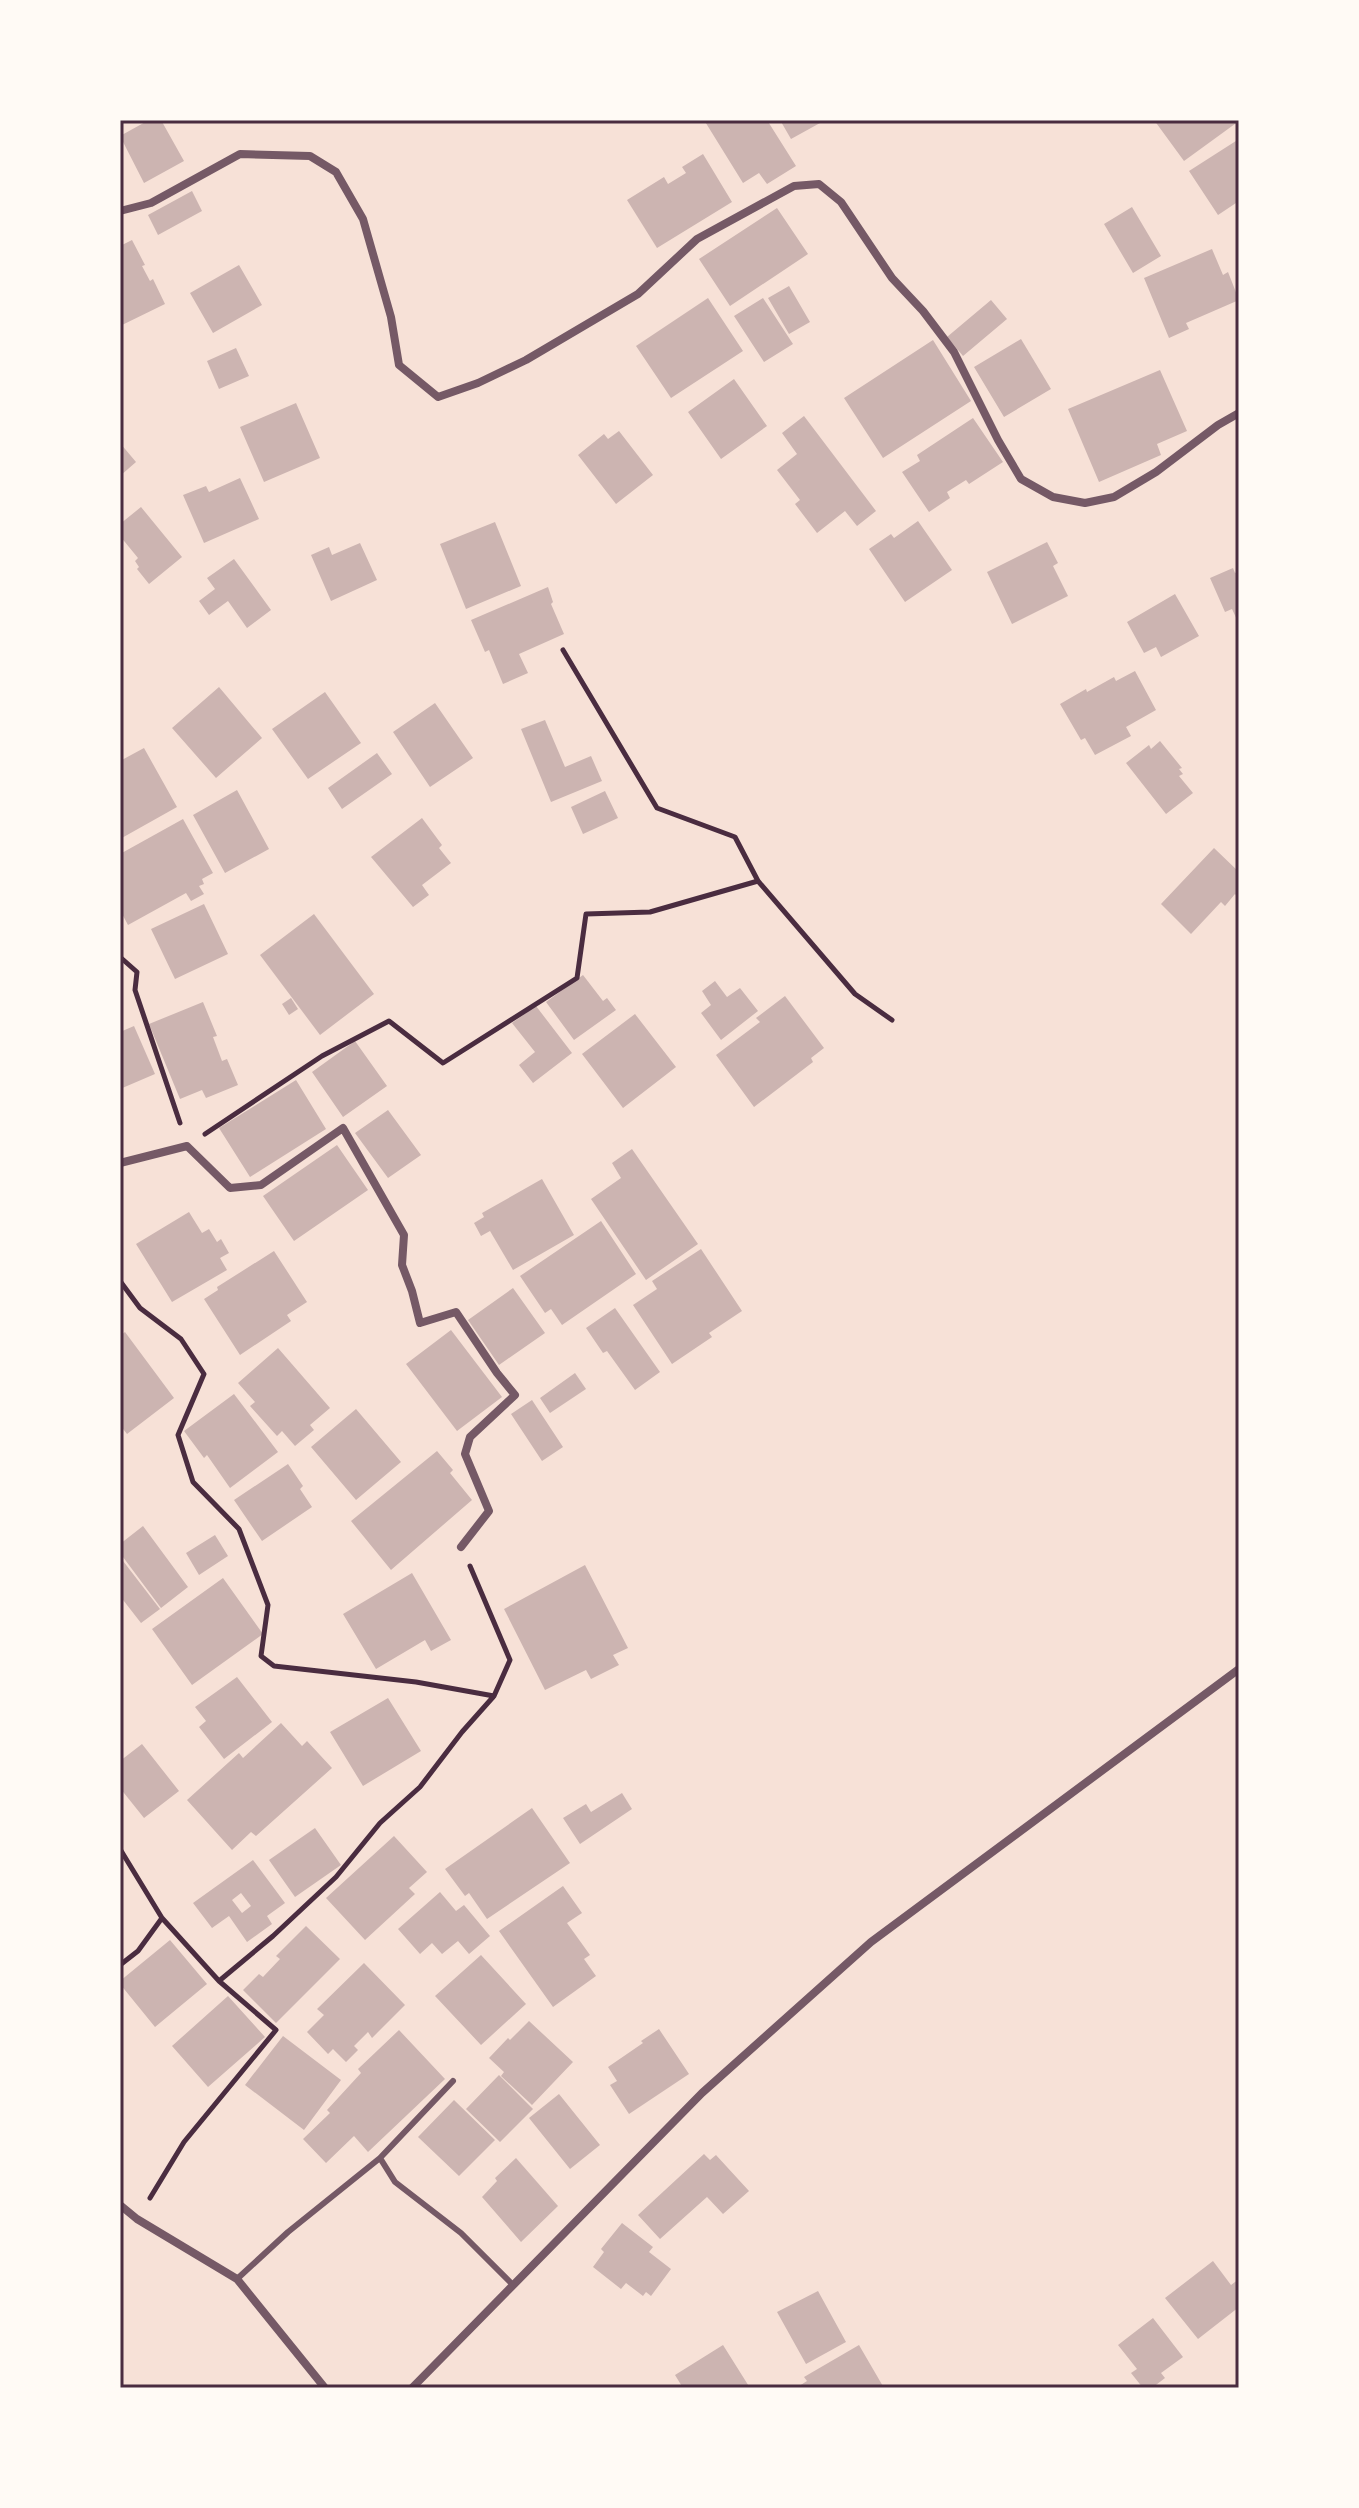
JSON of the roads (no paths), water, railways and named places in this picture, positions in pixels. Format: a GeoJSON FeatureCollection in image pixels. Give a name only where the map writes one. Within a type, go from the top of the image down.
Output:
{"type":"FeatureCollection","features":[{"type":"Feature","properties":{"kind":"street"},"geometry":{"type":"LineString","coordinates":[[120,211],[151,203],[240,154],[310,156],[336,172],[363,219],[391,317],[399,365],[438,397],[478,383],[526,360],[638,294],[697,239],[794,186],[819,184],[841,202],[892,278],[923,311],[954,352],[1021,479],[1053,497],[1085,503],[1114,497],[1156,472],[1239,413]]}},
{"type":"Feature","properties":{"kind":"street"},"geometry":{"type":"LineString","coordinates":[[120,1163],[187,1146],[230,1188],[261,1185],[343,1128],[404,1235],[402,1265],[420,1323],[456,1312],[515,1395],[470,1437],[465,1454],[489,1511],[461,1547]]}},
{"type":"Feature","properties":{"kind":"street"},"geometry":{"type":"LineString","coordinates":[[412,2388],[702,2093],[871,1942],[1239,1669]]}},
{"type":"Feature","properties":{"kind":"street"},"geometry":{"type":"LineString","coordinates":[[120,2205],[137,2219],[237,2279],[325,2388]]}},
{"type":"Feature","properties":{"kind":"lane"},"geometry":{"type":"LineString","coordinates":[[237,2279],[288,2232],[380,2158],[453,2081]]}},
{"type":"Feature","properties":{"kind":"lane"},"geometry":{"type":"LineString","coordinates":[[380,2158],[395,2182],[461,2233],[512,2284]]}}]}
